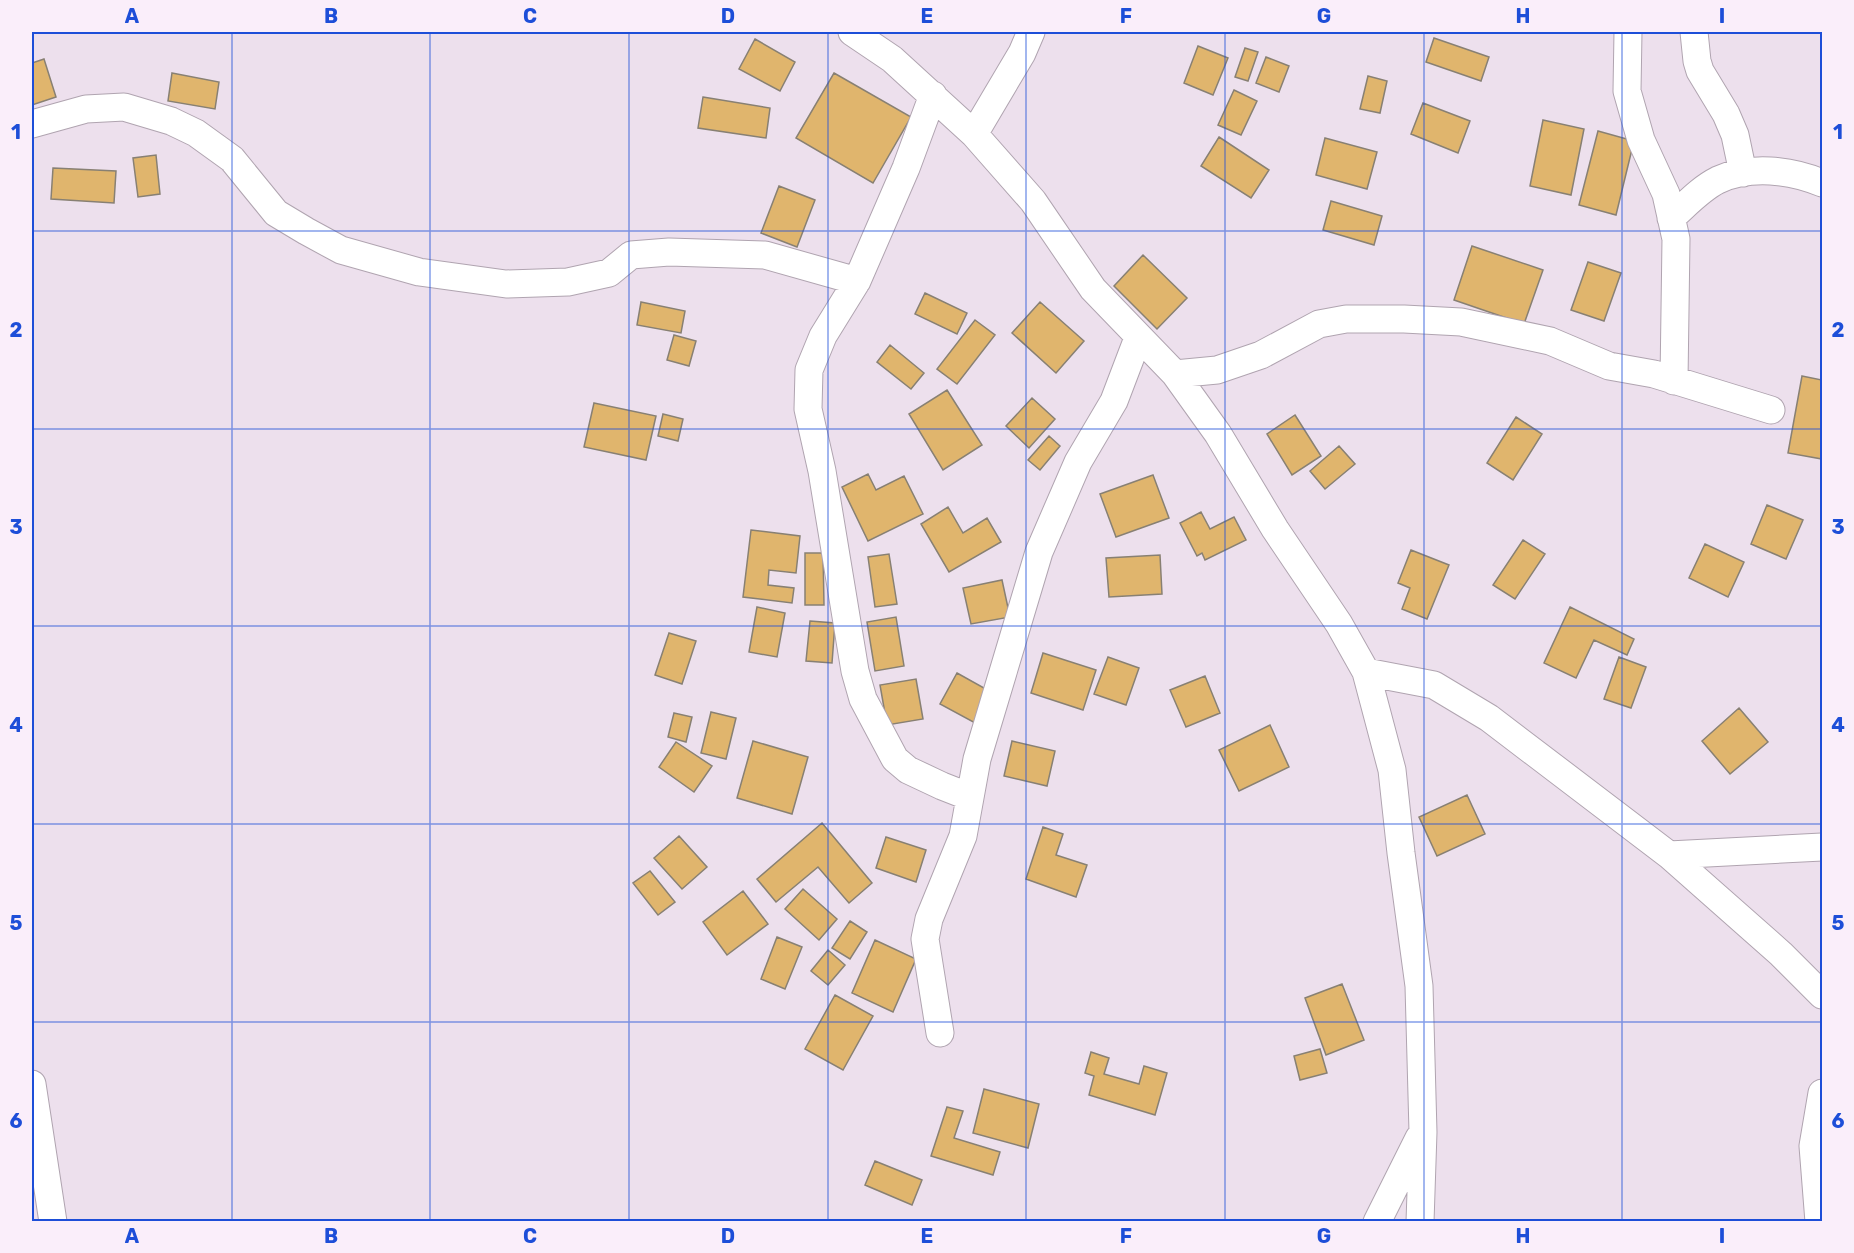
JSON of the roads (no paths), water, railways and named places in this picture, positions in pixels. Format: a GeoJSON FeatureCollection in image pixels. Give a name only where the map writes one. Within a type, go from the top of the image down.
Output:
{"type":"FeatureCollection","features":[{"type":"Feature","properties":{"kind":"street"},"geometry":{"type":"LineString","coordinates":[[852,32],[892,59],[974,134],[1033,201],[1093,289],[1175,375],[1218,434],[1275,529],[1339,624],[1366,672],[1392,770],[1419,986],[1423,1132],[1420,1221]]}},
{"type":"Feature","properties":{"kind":"street"},"geometry":{"type":"LineString","coordinates":[[974,134],[1022,53],[1031,32]]}},
{"type":"Feature","properties":{"kind":"street"},"geometry":{"type":"LineString","coordinates":[[1628,32],[1627,91],[1641,140],[1666,194],[1676,239],[1674,381]]}},
{"type":"Feature","properties":{"kind":"street"},"geometry":{"type":"LineString","coordinates":[[1694,32],[1700,71],[1726,114],[1735,135],[1743,174]]}},
{"type":"Feature","properties":{"kind":"street"},"geometry":{"type":"LineString","coordinates":[[933,95],[906,168],[857,281],[823,336],[809,369],[808,409],[822,471],[855,671],[863,699],[895,759],[908,770],[970,796]]}},
{"type":"Feature","properties":{"kind":"street"},"geometry":{"type":"LineString","coordinates":[[32,124],[86,110],[123,107],[171,121],[196,133],[232,159],[276,213],[341,250],[419,272],[506,284],[568,282],[609,273],[631,255],[669,252],[765,255],[857,281]]}},
{"type":"Feature","properties":{"kind":"street"},"geometry":{"type":"LineString","coordinates":[[1671,218],[1696,195],[1719,180],[1743,174],[1775,170],[1805,176],[1822,183]]}},
{"type":"Feature","properties":{"kind":"street"},"geometry":{"type":"LineString","coordinates":[[1175,375],[1217,370],[1261,355],[1319,324],[1347,319],[1461,322],[1550,341],[1609,366],[1654,374],[1772,410]]}},
{"type":"Feature","properties":{"kind":"street"},"geometry":{"type":"LineString","coordinates":[[940,1033],[925,939],[928,919],[963,836],[976,759],[1039,552],[1078,462],[1114,401],[1138,338]]}},
{"type":"Feature","properties":{"kind":"street"},"geometry":{"type":"LineString","coordinates":[[1366,672],[1434,685],[1489,718],[1669,855],[1781,954],[1822,995]]}},
{"type":"Feature","properties":{"kind":"street"},"geometry":{"type":"LineString","coordinates":[[1669,855],[1822,847]]}},
{"type":"Feature","properties":{"kind":"street"},"geometry":{"type":"LineString","coordinates":[[32,1084],[45,1209]]}},
{"type":"Feature","properties":{"kind":"street"},"geometry":{"type":"LineString","coordinates":[[1820,1221],[1813,1146],[1822,1093]]}},
{"type":"Feature","properties":{"kind":"street"},"geometry":{"type":"LineString","coordinates":[[1377,1221],[1423,1132]]}}]}
